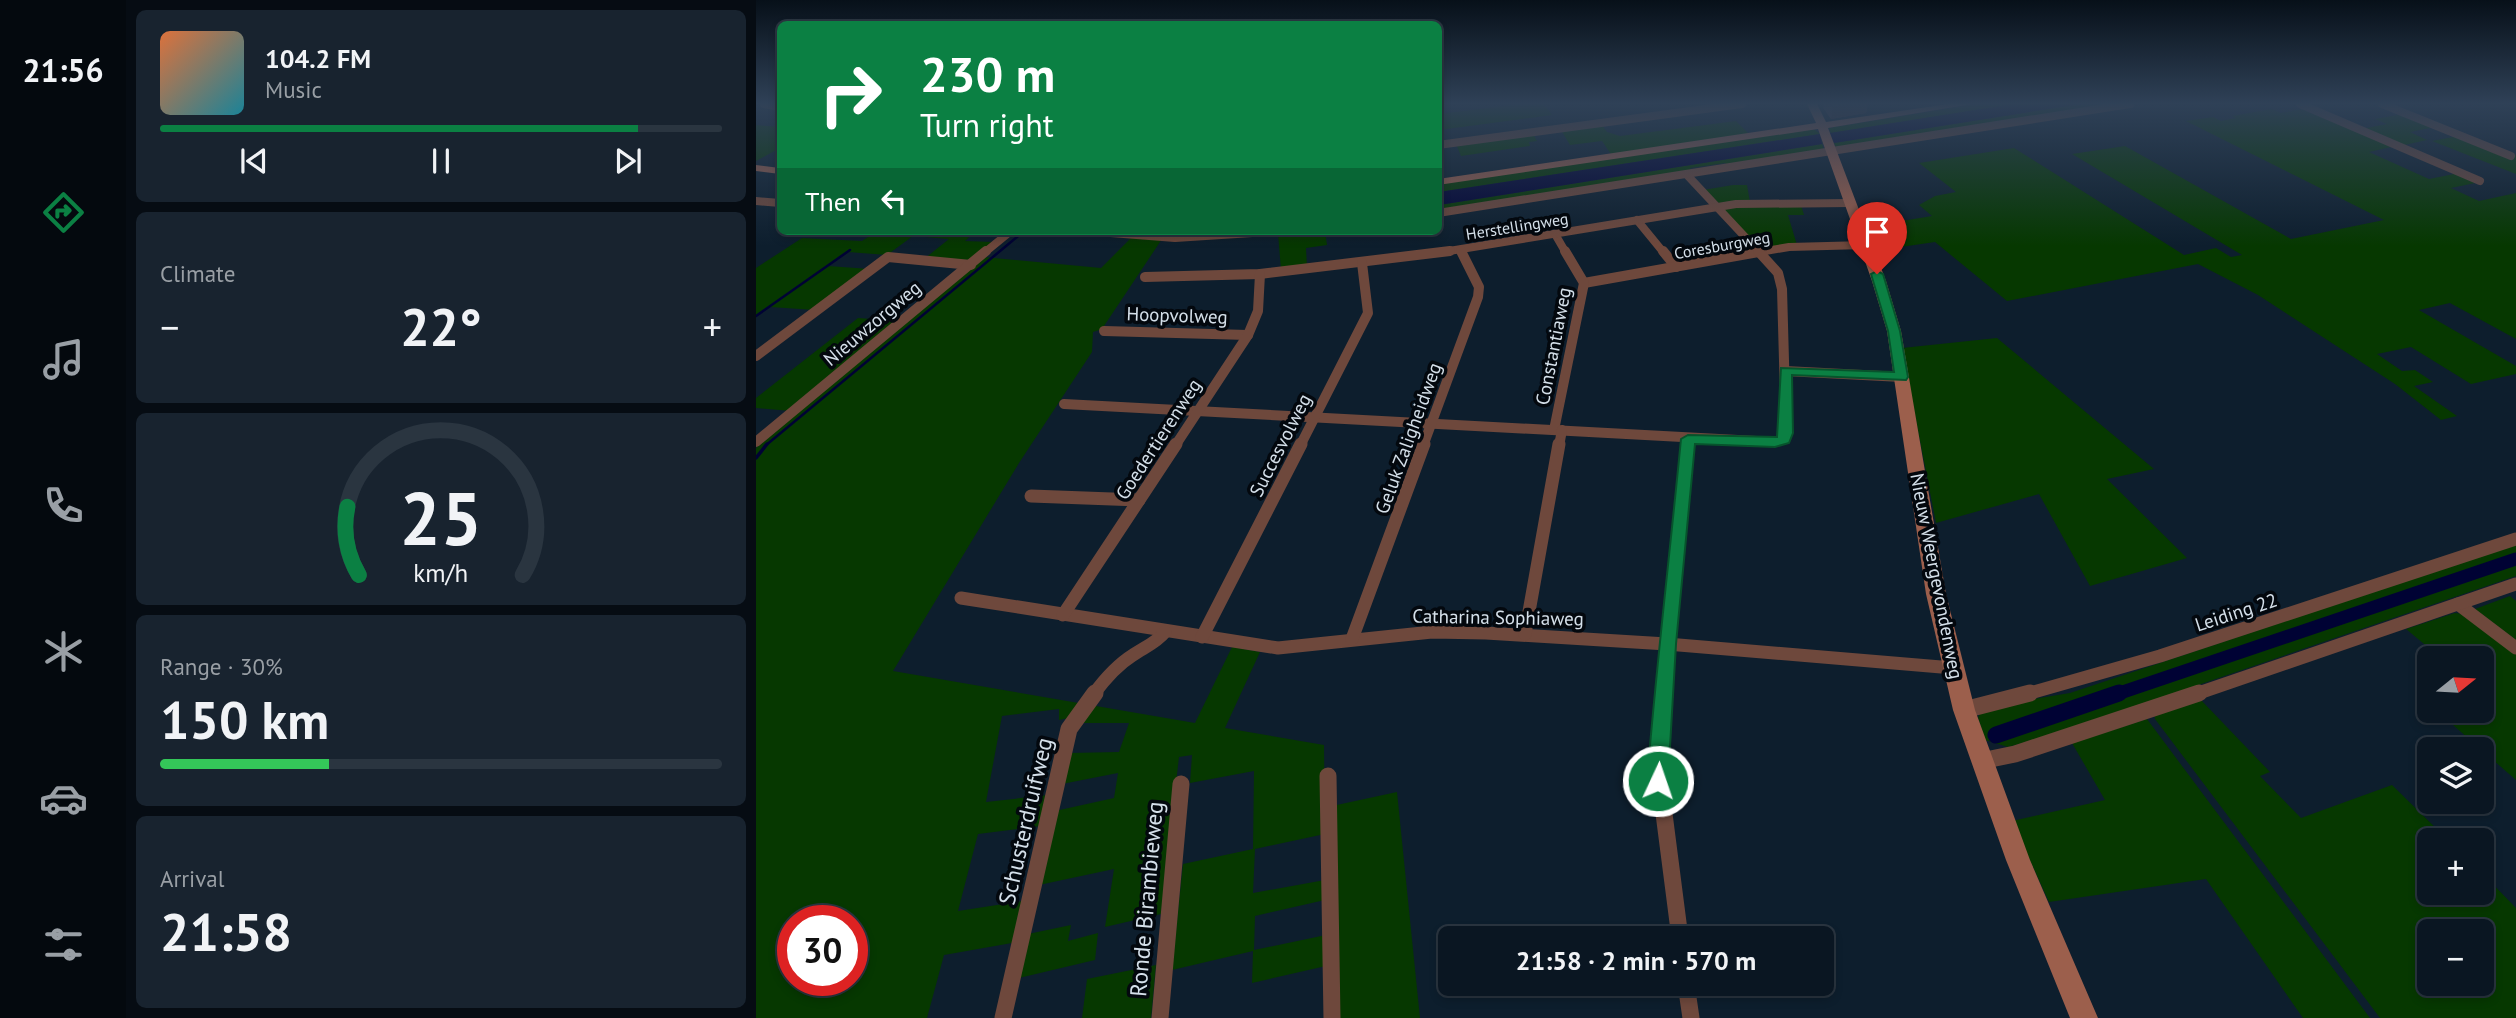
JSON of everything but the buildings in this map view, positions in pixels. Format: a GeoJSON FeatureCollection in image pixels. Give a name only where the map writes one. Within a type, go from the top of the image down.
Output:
{"type":"FeatureCollection","features":[{"type":"Feature","properties":{"kind":"street"},"geometry":{"type":"LineString","coordinates":[[1442,182],[1655,152]]}},
{"type":"Feature","properties":{"kind":"street"},"geometry":{"type":"LineString","coordinates":[[1442,212],[1688,176],[1812,152]]}},
{"type":"Feature","properties":{"kind":"street","name":"Nieuw Weergevondenweg"},"geometry":{"type":"LineString","coordinates":[[1831,152],[1886,300],[1902,377],[1936,594],[1964,710],[2018,860],[2084,1018]]}},
{"type":"Feature","properties":{"kind":"street"},"geometry":{"type":"LineString","coordinates":[[2411,152],[2480,181]]}},
{"type":"Feature","properties":{"kind":"street"},"geometry":{"type":"LineString","coordinates":[[2500,152],[2511,156]]}},
{"type":"Feature","properties":{"kind":"street"},"geometry":{"type":"LineString","coordinates":[[756,168],[777,171]]}},
{"type":"Feature","properties":{"kind":"street"},"geometry":{"type":"LineString","coordinates":[[1064,404],[1688,439],[1783,440],[1786,433],[1785,371],[1780,278],[1761,252],[1688,176]]}},
{"type":"Feature","properties":{"kind":"street"},"geometry":{"type":"LineString","coordinates":[[756,201],[777,203]]}},
{"type":"Feature","properties":{"kind":"street","name":"Herstellingweg"},"geometry":{"type":"LineString","coordinates":[[1146,277],[1260,274],[1362,263],[1460,250],[1717,206],[1769,203],[1850,204]]}},
{"type":"Feature","properties":{"kind":"street"},"geometry":{"type":"LineString","coordinates":[[1637,220],[1676,267]]}},
{"type":"Feature","properties":{"kind":"street","name":"Constantiaweg"},"geometry":{"type":"LineString","coordinates":[[1525,634],[1584,283],[1555,234]]}},
{"type":"Feature","properties":{"kind":"street","name":"Nieuwzorgweg"},"geometry":{"type":"LineString","coordinates":[[756,442],[1006,235]]}},
{"type":"Feature","properties":{"kind":"street"},"geometry":{"type":"LineString","coordinates":[[1136,235],[1175,238],[1222,235]]}},
{"type":"Feature","properties":{"kind":"street","name":"Coresburgweg"},"geometry":{"type":"LineString","coordinates":[[1584,283],[1812,245],[1865,245]]}},
{"type":"Feature","properties":{"kind":"street","name":"Geluk Zaligheidweg"},"geometry":{"type":"LineString","coordinates":[[1352,639],[1479,291],[1460,250]]}},
{"type":"Feature","properties":{"kind":"street"},"geometry":{"type":"LineString","coordinates":[[756,356],[888,257],[971,265]]}},
{"type":"Feature","properties":{"kind":"street","name":"Succesvolweg"},"geometry":{"type":"LineString","coordinates":[[1202,637],[1368,313],[1362,263]]}},
{"type":"Feature","properties":{"kind":"street","name":"Goedertierenweg"},"geometry":{"type":"LineString","coordinates":[[1063,615],[1248,335],[1258,311],[1260,274]]}},
{"type":"Feature","properties":{"kind":"street","name":"Hoopvolweg"},"geometry":{"type":"LineString","coordinates":[[1104,331],[1248,335]]}},
{"type":"Feature","properties":{"kind":"street"},"geometry":{"type":"LineString","coordinates":[[1785,371],[1902,377]]}},
{"type":"Feature","properties":{"kind":"street"},"geometry":{"type":"LineString","coordinates":[[1678,926],[1658,781],[1667,644],[1688,439]]}},
{"type":"Feature","properties":{"kind":"street"},"geometry":{"type":"LineString","coordinates":[[1031,495],[1139,500]]}},
{"type":"Feature","properties":{"kind":"street","name":"Leiding 22"},"geometry":{"type":"LineString","coordinates":[[1964,710],[2063,685],[2160,656],[2516,539]]}},
{"type":"Feature","properties":{"kind":"street"},"geometry":{"type":"LineString","coordinates":[[1981,761],[2015,754],[2200,693],[2516,584]]}},
{"type":"Feature","properties":{"kind":"street","name":"Catharina Sophiaweg"},"geometry":{"type":"LineString","coordinates":[[961,598],[1278,648],[1432,632],[1525,634],[1953,668]]}},
{"type":"Feature","properties":{"kind":"street"},"geometry":{"type":"LineString","coordinates":[[2458,604],[2516,648]]}},
{"type":"Feature","properties":{"kind":"street","name":"Schusterdruifweg"},"geometry":{"type":"LineString","coordinates":[[1003,1018],[1069,729],[1105,679],[1131,656],[1157,641],[1166,632]]}},
{"type":"Feature","properties":{"kind":"street"},"geometry":{"type":"LineString","coordinates":[[1328,776],[1332,1018]]}},
{"type":"Feature","properties":{"kind":"street","name":"Ronde Birambieweg"},"geometry":{"type":"LineString","coordinates":[[1160,1018],[1181,784]]}},
{"type":"Feature","properties":{"kind":"street"},"geometry":{"type":"LineString","coordinates":[[1688,996],[1691,1018]]}},
{"type":"Feature","properties":{"kind":"green space"},"geometry":{"type":"Polygon","coordinates":[[[756,152],[774,152],[756,161],[756,152]]]}},
{"type":"Feature","properties":{"kind":"green space"},"geometry":{"type":"Polygon","coordinates":[[[1459,152],[1492,152],[1461,156],[1459,152]]]}},
{"type":"Feature","properties":{"kind":"green space"},"geometry":{"type":"Polygon","coordinates":[[[1655,152],[1705,152],[1442,192],[1442,184],[1655,152]]]}},
{"type":"Feature","properties":{"kind":"green space"},"geometry":{"type":"Polygon","coordinates":[[[1775,152],[1815,152],[1728,166],[1725,163],[1690,168],[1693,173],[1442,211],[1442,205],[1775,152]]]}},
{"type":"Feature","properties":{"kind":"green space"},"geometry":{"type":"Polygon","coordinates":[[[1992,152],[2020,152],[2184,255],[2216,248],[2231,257],[2242,255],[2072,154],[2135,152],[2291,239],[2384,220],[2247,152],[2371,152],[2369,152],[2429,179],[2454,174],[2480,182],[2451,188],[2479,201],[2516,193],[2516,339],[2450,303],[2419,310],[2516,366],[2516,374],[2471,384],[2411,347],[2377,354],[2402,371],[2415,370],[2433,382],[2414,386],[2457,416],[2441,420],[2395,384],[2258,295],[2198,264],[2007,301],[1935,242],[1880,250],[1871,226],[1932,216],[1919,205],[1935,196],[1956,192],[1919,163],[1992,152]]]}},
{"type":"Feature","properties":{"kind":"green space"},"geometry":{"type":"Polygon","coordinates":[[[2459,152],[2505,152],[2516,155],[2516,174],[2459,152]]]}},
{"type":"Feature","properties":{"kind":"green space"},"geometry":{"type":"Polygon","coordinates":[[[1747,185],[1750,202],[1719,203],[1703,190],[1747,185]]]}},
{"type":"Feature","properties":{"kind":"green space"},"geometry":{"type":"Polygon","coordinates":[[[1801,205],[1804,215],[1788,215],[1797,245],[1760,247],[1724,211],[1724,208],[1801,205]]]}},
{"type":"Feature","properties":{"kind":"green space"},"geometry":{"type":"Polygon","coordinates":[[[871,235],[972,235],[965,241],[994,242],[973,260],[924,259],[949,239],[913,236],[887,255],[848,252],[828,266],[870,269],[815,310],[770,307],[756,316],[756,268],[802,238],[862,241],[871,235]]]}},
{"type":"Feature","properties":{"kind":"green space"},"geometry":{"type":"Polygon","coordinates":[[[1278,235],[1326,235],[1327,245],[1306,248],[1307,267],[1281,270],[1278,235]]]}},
{"type":"Feature","properties":{"kind":"green space"},"geometry":{"type":"Polygon","coordinates":[[[1133,236],[1162,239],[1102,329],[1093,332],[1092,352],[1019,463],[893,671],[1195,723],[1232,647],[1260,652],[1225,728],[1324,745],[1325,834],[1255,849],[1253,893],[1325,880],[1325,900],[1255,916],[1254,950],[1326,935],[1326,966],[1252,983],[1253,951],[1172,970],[1183,864],[1253,849],[1254,771],[1190,783],[1192,755],[1179,757],[1161,914],[1105,927],[1114,869],[1039,885],[1055,811],[1114,798],[1118,773],[1062,784],[1068,753],[1119,752],[1129,723],[1077,723],[1078,716],[1059,720],[1059,709],[1002,716],[986,802],[1048,795],[1041,826],[978,834],[958,911],[1023,901],[1012,943],[944,955],[927,1018],[756,1018],[756,448],[983,257],[1101,268],[1133,236]]]}},
{"type":"Feature","properties":{"kind":"green space"},"geometry":{"type":"Polygon","coordinates":[[[858,318],[901,321],[791,411],[756,408],[756,398],[858,318]]]}},
{"type":"Feature","properties":{"kind":"green space"},"geometry":{"type":"Polygon","coordinates":[[[1997,338],[2154,469],[2107,479],[2187,558],[2090,586],[2039,494],[1936,523],[1902,348],[1997,338]]]}},
{"type":"Feature","properties":{"kind":"green space"},"geometry":{"type":"Polygon","coordinates":[[[2516,544],[2516,576],[2061,732],[2008,747],[1985,740],[1978,717],[1983,710],[1992,706],[2070,693],[2516,544]]]}},
{"type":"Feature","properties":{"kind":"green space"},"geometry":{"type":"Polygon","coordinates":[[[2510,596],[2516,601],[2516,640],[2475,609],[2510,596]]]}},
{"type":"Feature","properties":{"kind":"green space"},"geometry":{"type":"Polygon","coordinates":[[[2455,613],[2463,614],[2516,652],[2516,780],[2494,761],[2494,737],[2467,737],[2451,723],[2494,723],[2494,646],[2427,646],[2406,629],[2455,613]]]}},
{"type":"Feature","properties":{"kind":"green space"},"geometry":{"type":"Polygon","coordinates":[[[2201,700],[2270,772],[2260,776],[2301,818],[2392,785],[2417,810],[2417,814],[2422,814],[2436,828],[2417,828],[2417,905],[2494,905],[2494,885],[2516,908],[2516,1018],[2380,1018],[2155,719],[2154,713],[2201,700]]]}},
{"type":"Feature","properties":{"kind":"green space"},"geometry":{"type":"Polygon","coordinates":[[[2147,719],[2370,1018],[2303,1018],[2206,879],[2049,902],[2012,821],[2105,800],[2072,743],[2147,719]]]}},
{"type":"Feature","properties":{"kind":"green space"},"geometry":{"type":"Polygon","coordinates":[[[1397,792],[1420,1018],[1338,1018],[1332,806],[1397,792]]]}},
{"type":"Feature","properties":{"kind":"green space"},"geometry":{"type":"Polygon","coordinates":[[[1071,925],[1068,941],[1098,933],[1095,960],[1019,978],[1028,934],[1071,925]]]}},
{"type":"Feature","properties":{"kind":"green space"},"geometry":{"type":"Polygon","coordinates":[[[1156,965],[1151,1018],[1082,1018],[1087,979],[1156,965]]]}},
{"type":"Feature","properties":{"kind":"shaded area"},"geometry":{"type":"Polygon","coordinates":[[[1705,152],[1775,152],[1442,205],[1442,192],[1705,152]]]}},
{"type":"Feature","properties":{"kind":"waterway"},"geometry":{"type":"LineString","coordinates":[[766,445],[1019,235]]}},
{"type":"Feature","properties":{"kind":"waterway"},"geometry":{"type":"LineString","coordinates":[[756,316],[850,250]]}},
{"type":"Feature","properties":{"kind":"waterway"},"geometry":{"type":"LineString","coordinates":[[756,458],[766,445]]}},
{"type":"Feature","properties":{"kind":"waterway"},"geometry":{"type":"LineString","coordinates":[[2114,695],[2516,559]]}},
{"type":"Feature","properties":{"kind":"waterway"},"geometry":{"type":"LineString","coordinates":[[1996,735],[2119,693]]}},
{"type":"Feature","properties":{"kind":"waterway"},"geometry":{"type":"LineString","coordinates":[[1996,735],[2088,705]]}},
{"type":"Feature","properties":{"kind":"route"},"geometry":{"type":"LineString","coordinates":[[1658,781],[1667,644],[1688,439],[1783,440],[1786,433],[1785,371],[1902,377],[1894,331],[1877,274]]}}]}
